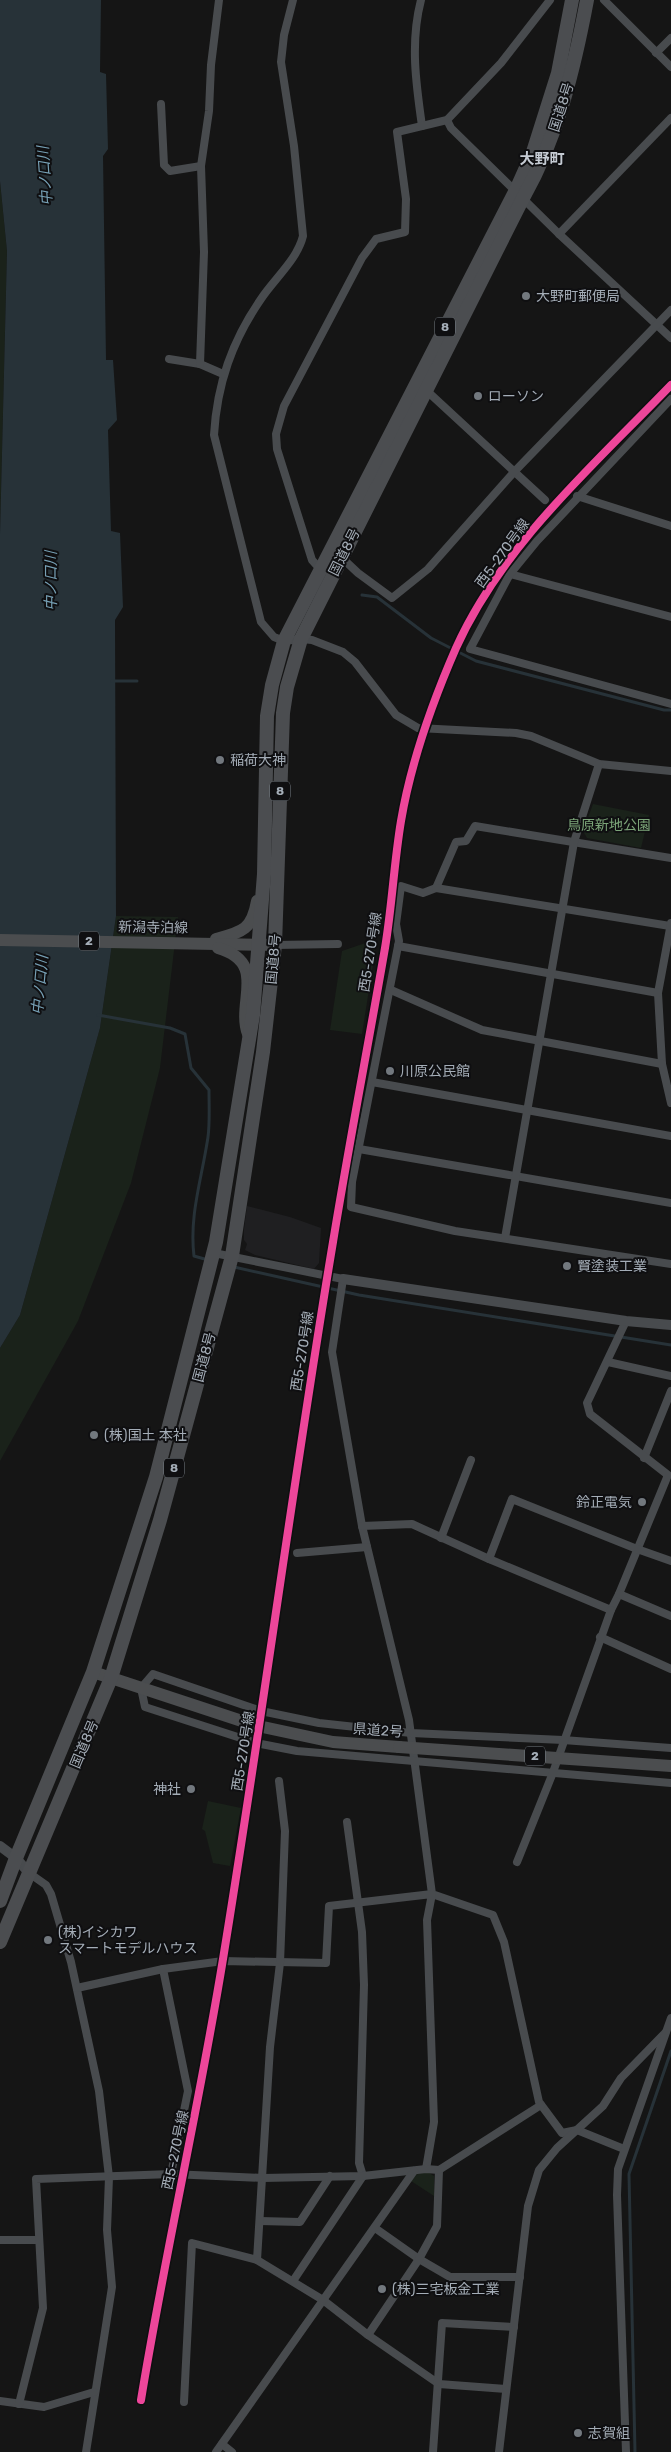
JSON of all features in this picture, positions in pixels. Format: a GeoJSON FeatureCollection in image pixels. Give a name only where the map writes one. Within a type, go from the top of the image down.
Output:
{"type":"FeatureCollection","features":[{"type":"Feature","properties":{"kind":"highway","name":"国道8号"},"geometry":{"type":"LineString","coordinates":[[0,1942],[112,1678],[160,1520],[232,1256],[263,1052],[275,945],[283,713],[287,687],[301,639],[427,391],[520,194],[558,72],[572,0]]}},
{"type":"Feature","properties":{"kind":"highway","name":"国道8号"},"geometry":{"type":"LineString","coordinates":[[0,1901],[93,1672],[156,1477],[214,1253],[250,1039],[260,945],[264,884],[267,716],[272,685],[284,642],[320,569],[520,194],[541,166],[562,110],[576,57],[587,0]]}},
{"type":"Feature","properties":{"kind":"main road"},"geometry":{"type":"LineString","coordinates":[[201,943],[230,936],[247,927],[254,915],[259,888],[264,884]]}},
{"type":"Feature","properties":{"kind":"main road","name":"新潟寺泊線"},"geometry":{"type":"LineString","coordinates":[[0,940],[275,945]]}},
{"type":"Feature","properties":{"kind":"main road"},"geometry":{"type":"LineString","coordinates":[[201,943],[232,952],[240,959],[246,970],[248,995],[245,1026],[250,1039]]}},
{"type":"Feature","properties":{"kind":"main road","name":"県道2号"},"geometry":{"type":"LineString","coordinates":[[93,1672],[254,1725],[333,1742],[671,1766]]}},
{"type":"Feature","properties":{"kind":"street"},"geometry":{"type":"LineString","coordinates":[[200,364],[204,252],[201,166],[209,111],[211,65],[219,0]]}},
{"type":"Feature","properties":{"kind":"street"},"geometry":{"type":"LineString","coordinates":[[293,0],[284,35],[281,62],[294,146],[303,236],[300,247],[261,299],[241,332],[223,374],[216,409],[214,435],[261,622],[274,637],[284,642],[301,639],[312,640],[343,652],[355,662],[396,715],[418,728],[516,733],[531,736],[599,764],[671,771]]}},
{"type":"Feature","properties":{"kind":"street"},"geometry":{"type":"LineString","coordinates":[[421,0],[414,46],[414,67],[422,126]]}},
{"type":"Feature","properties":{"kind":"street"},"geometry":{"type":"LineString","coordinates":[[320,569],[312,560],[277,449],[276,434],[284,406],[362,258],[376,239],[405,232],[406,199],[398,132],[447,120],[501,62],[550,0]]}},
{"type":"Feature","properties":{"kind":"street"},"geometry":{"type":"LineString","coordinates":[[604,0],[671,67]]}},
{"type":"Feature","properties":{"kind":"street"},"geometry":{"type":"LineString","coordinates":[[656,53],[671,38]]}},
{"type":"Feature","properties":{"kind":"street"},"geometry":{"type":"LineString","coordinates":[[161,104],[164,165],[170,171],[201,166]]}},
{"type":"Feature","properties":{"kind":"street"},"geometry":{"type":"LineString","coordinates":[[559,234],[671,118]]}},
{"type":"Feature","properties":{"kind":"street"},"geometry":{"type":"LineString","coordinates":[[447,120],[451,128],[559,234],[671,338]]}},
{"type":"Feature","properties":{"kind":"street"},"geometry":{"type":"LineString","coordinates":[[341,557],[358,573],[392,598],[428,569],[514,472],[671,310]]}},
{"type":"Feature","properties":{"kind":"street"},"geometry":{"type":"LineString","coordinates":[[169,359],[200,364],[223,374]]}},
{"type":"Feature","properties":{"kind":"street"},"geometry":{"type":"LineString","coordinates":[[427,391],[545,500]]}},
{"type":"Feature","properties":{"kind":"street"},"geometry":{"type":"LineString","coordinates":[[671,398],[577,496],[510,574],[470,649],[671,705]]}},
{"type":"Feature","properties":{"kind":"street"},"geometry":{"type":"LineString","coordinates":[[577,496],[671,526]]}},
{"type":"Feature","properties":{"kind":"street"},"geometry":{"type":"LineString","coordinates":[[510,574],[671,617]]}},
{"type":"Feature","properties":{"kind":"street"},"geometry":{"type":"LineString","coordinates":[[505,1238],[514,1175],[574,842],[599,764]]}},
{"type":"Feature","properties":{"kind":"street"},"geometry":{"type":"LineString","coordinates":[[436,888],[456,842],[466,841],[475,826],[671,858]]}},
{"type":"Feature","properties":{"kind":"street"},"geometry":{"type":"LineString","coordinates":[[671,1100],[662,1064],[658,993],[671,925],[436,888],[423,893],[401,886],[396,924],[398,946],[391,990],[352,1182],[351,1207],[455,1231],[671,1264]]}},
{"type":"Feature","properties":{"kind":"street"},"geometry":{"type":"LineString","coordinates":[[275,945],[338,944]]}},
{"type":"Feature","properties":{"kind":"street"},"geometry":{"type":"LineString","coordinates":[[398,946],[658,993]]}},
{"type":"Feature","properties":{"kind":"street"},"geometry":{"type":"LineString","coordinates":[[391,990],[482,1030],[662,1064]]}},
{"type":"Feature","properties":{"kind":"street"},"geometry":{"type":"LineString","coordinates":[[372,1082],[671,1136]]}},
{"type":"Feature","properties":{"kind":"street"},"geometry":{"type":"LineString","coordinates":[[359,1149],[671,1203]]}},
{"type":"Feature","properties":{"kind":"street"},"geometry":{"type":"LineString","coordinates":[[214,1253],[343,1279],[626,1321],[671,1325]]}},
{"type":"Feature","properties":{"kind":"street"},"geometry":{"type":"LineString","coordinates":[[343,1279],[332,1352],[362,1526],[411,1733],[432,1894],[427,1920],[434,2122],[426,2169]]}},
{"type":"Feature","properties":{"kind":"street"},"geometry":{"type":"LineString","coordinates":[[517,1862],[552,1775],[600,1637],[668,1475],[590,1414],[587,1403],[626,1321]]}},
{"type":"Feature","properties":{"kind":"street"},"geometry":{"type":"LineString","coordinates":[[608,1362],[671,1376]]}},
{"type":"Feature","properties":{"kind":"street"},"geometry":{"type":"LineString","coordinates":[[644,1458],[671,1391]]}},
{"type":"Feature","properties":{"kind":"street"},"geometry":{"type":"LineString","coordinates":[[441,1538],[471,1460]]}},
{"type":"Feature","properties":{"kind":"street"},"geometry":{"type":"LineString","coordinates":[[488,1559],[512,1499],[637,1550],[671,1560]]}},
{"type":"Feature","properties":{"kind":"street"},"geometry":{"type":"LineString","coordinates":[[362,1526],[412,1524],[488,1559],[611,1610]]}},
{"type":"Feature","properties":{"kind":"street"},"geometry":{"type":"LineString","coordinates":[[297,1553],[367,1547]]}},
{"type":"Feature","properties":{"kind":"street"},"geometry":{"type":"LineString","coordinates":[[619,1594],[671,1616]]}},
{"type":"Feature","properties":{"kind":"street"},"geometry":{"type":"LineString","coordinates":[[600,1637],[671,1669]]}},
{"type":"Feature","properties":{"kind":"street"},"geometry":{"type":"LineString","coordinates":[[671,1748],[563,1740],[411,1733],[318,1723],[262,1711],[153,1674],[141,1688],[145,1706],[256,1743],[297,1751],[552,1775],[671,1783]]}},
{"type":"Feature","properties":{"kind":"street"},"geometry":{"type":"LineString","coordinates":[[257,2260],[270,2047],[280,1963],[285,1831],[279,1781]]}},
{"type":"Feature","properties":{"kind":"street"},"geometry":{"type":"LineString","coordinates":[[347,1822],[358,1903],[364,1985],[359,2163],[364,2176]]}},
{"type":"Feature","properties":{"kind":"street"},"geometry":{"type":"LineString","coordinates":[[0,1846],[46,1885],[51,1894],[77,1988],[100,2091],[109,2177],[107,2230],[112,2287],[86,2452]]}},
{"type":"Feature","properties":{"kind":"street"},"geometry":{"type":"LineString","coordinates":[[77,1988],[163,1969],[223,1961],[326,1964],[329,1906],[432,1894],[493,1915],[504,1942],[531,2069],[541,2105],[562,2133],[577,2130],[624,2149]]}},
{"type":"Feature","properties":{"kind":"street"},"geometry":{"type":"LineString","coordinates":[[163,1969],[188,2091],[171,2174]]}},
{"type":"Feature","properties":{"kind":"street"},"geometry":{"type":"LineString","coordinates":[[626,2452],[617,2195],[618,2169],[671,2018]]}},
{"type":"Feature","properties":{"kind":"street"},"geometry":{"type":"LineString","coordinates":[[499,2452],[528,2206],[540,2170],[557,2148],[603,2106],[621,2078],[665,2033]]}},
{"type":"Feature","properties":{"kind":"street"},"geometry":{"type":"LineString","coordinates":[[19,2404],[43,2308],[36,2179],[171,2174],[263,2178],[364,2176],[426,2169],[439,2170],[541,2105]]}},
{"type":"Feature","properties":{"kind":"street"},"geometry":{"type":"LineString","coordinates":[[368,2335],[419,2259],[437,2226],[439,2170]]}},
{"type":"Feature","properties":{"kind":"street"},"geometry":{"type":"LineString","coordinates":[[216,2452],[414,2171]]}},
{"type":"Feature","properties":{"kind":"street"},"geometry":{"type":"LineString","coordinates":[[260,2221],[300,2222],[330,2176]]}},
{"type":"Feature","properties":{"kind":"street"},"geometry":{"type":"LineString","coordinates":[[293,2281],[364,2176]]}},
{"type":"Feature","properties":{"kind":"street"},"geometry":{"type":"LineString","coordinates":[[375,2228],[419,2259],[450,2277],[520,2277]]}},
{"type":"Feature","properties":{"kind":"street"},"geometry":{"type":"LineString","coordinates":[[0,2240],[39,2240]]}},
{"type":"Feature","properties":{"kind":"street"},"geometry":{"type":"LineString","coordinates":[[184,2402],[192,2243],[257,2260],[323,2300],[368,2335],[439,2384],[506,2389]]}},
{"type":"Feature","properties":{"kind":"street"},"geometry":{"type":"LineString","coordinates":[[433,2452],[442,2323],[514,2327]]}},
{"type":"Feature","properties":{"kind":"street"},"geometry":{"type":"LineString","coordinates":[[0,2402],[44,2408],[94,2392]]}},
{"type":"Feature","properties":{"kind":"street"},"geometry":{"type":"LineString","coordinates":[[222,2444],[232,2452]]}},
{"type":"Feature","properties":{"kind":"shaded area"},"geometry":{"type":"Polygon","coordinates":[[[247,1206],[290,1217],[321,1228],[319,1263],[314,1269],[255,1255],[245,1250],[247,1244],[244,1240],[244,1229],[247,1206]]]}},
{"type":"Feature","properties":{"kind":"green space"},"geometry":{"type":"Polygon","coordinates":[[[0,181],[7,251],[0,534],[0,181]]]}},
{"type":"Feature","properties":{"kind":"green space","name":"鳥原新地公園"},"geometry":{"type":"Polygon","coordinates":[[[593,804],[649,815],[641,848],[587,838],[583,831],[593,804]]]}},
{"type":"Feature","properties":{"kind":"green space"},"geometry":{"type":"Polygon","coordinates":[[[116,916],[178,917],[160,1068],[131,1183],[78,1321],[0,1461],[0,1348],[20,1315],[100,1028],[116,916]]]}},
{"type":"Feature","properties":{"kind":"green space"},"geometry":{"type":"Polygon","coordinates":[[[377,939],[362,1034],[330,1030],[342,951],[377,939]]]}},
{"type":"Feature","properties":{"kind":"green space"},"geometry":{"type":"Polygon","coordinates":[[[208,1801],[241,1808],[230,1866],[213,1863],[205,1831],[202,1829],[208,1801]]]}},
{"type":"Feature","properties":{"kind":"green space"},"geometry":{"type":"Polygon","coordinates":[[[428,2172],[434,2176],[434,2196],[411,2181],[417,2174],[428,2172]]]}},
{"type":"Feature","properties":{"kind":"water","name":"中ノ口川"},"geometry":{"type":"Polygon","coordinates":[[[0,0],[101,0],[100,72],[106,74],[108,149],[103,156],[106,360],[113,360],[117,420],[108,430],[111,531],[120,533],[123,607],[115,620],[116,916],[100,1028],[20,1315],[0,1348],[0,534],[7,251],[0,181],[0,0]]]}},
{"type":"Feature","properties":{"kind":"waterway"},"geometry":{"type":"LineString","coordinates":[[362,595],[377,597],[431,638],[476,661],[664,710],[671,710]]}},
{"type":"Feature","properties":{"kind":"waterway"},"geometry":{"type":"LineString","coordinates":[[112,681],[137,681]]}},
{"type":"Feature","properties":{"kind":"waterway"},"geometry":{"type":"LineString","coordinates":[[98,1015],[170,1028],[185,1034],[191,1068],[209,1090],[209,1131],[193,1226],[194,1256],[208,1260]]}},
{"type":"Feature","properties":{"kind":"waterway"},"geometry":{"type":"LineString","coordinates":[[234,1267],[359,1295],[671,1345]]}},
{"type":"Feature","properties":{"kind":"waterway"},"geometry":{"type":"LineString","coordinates":[[635,2452],[629,2174],[671,2051]]}},
{"type":"Feature","properties":{"kind":"cycle path","name":"西5-270号線"},"geometry":{"type":"LineString","coordinates":[[141,2400],[223,1959],[318,1332],[345,1168],[385,948],[399,837],[410,777],[431,711],[456,648],[498,574],[524,540],[581,476],[671,385]]}},
{"type":"Feature","properties":{"kind":"place","name":"大野町郵便局"},"geometry":{"type":"Point","coordinates":[526,296]}},
{"type":"Feature","properties":{"kind":"place","name":"ローソン"},"geometry":{"type":"Point","coordinates":[478,396]}},
{"type":"Feature","properties":{"kind":"place","name":"稲荷大神"},"geometry":{"type":"Point","coordinates":[220,760]}},
{"type":"Feature","properties":{"kind":"place","name":"川原公民館"},"geometry":{"type":"Point","coordinates":[390,1071]}},
{"type":"Feature","properties":{"kind":"place","name":"賢塗装工業"},"geometry":{"type":"Point","coordinates":[567,1266]}},
{"type":"Feature","properties":{"kind":"place","name":"(株)国土 本社"},"geometry":{"type":"Point","coordinates":[94,1435]}},
{"type":"Feature","properties":{"kind":"place","name":"鈴正電気"},"geometry":{"type":"Point","coordinates":[642,1502]}},
{"type":"Feature","properties":{"kind":"place","name":"神社"},"geometry":{"type":"Point","coordinates":[191,1789]}},
{"type":"Feature","properties":{"kind":"place","name":"(株)イシカワ スマートモデルハウス"},"geometry":{"type":"Point","coordinates":[48,1940]}},
{"type":"Feature","properties":{"kind":"place","name":"(株)三宅板金工業"},"geometry":{"type":"Point","coordinates":[382,2289]}},
{"type":"Feature","properties":{"kind":"place","name":"志賀組"},"geometry":{"type":"Point","coordinates":[578,2433]}},
{"type":"Feature","properties":{"kind":"district","name":"大野町"},"geometry":{"type":"Point","coordinates":[542,159]}}]}
